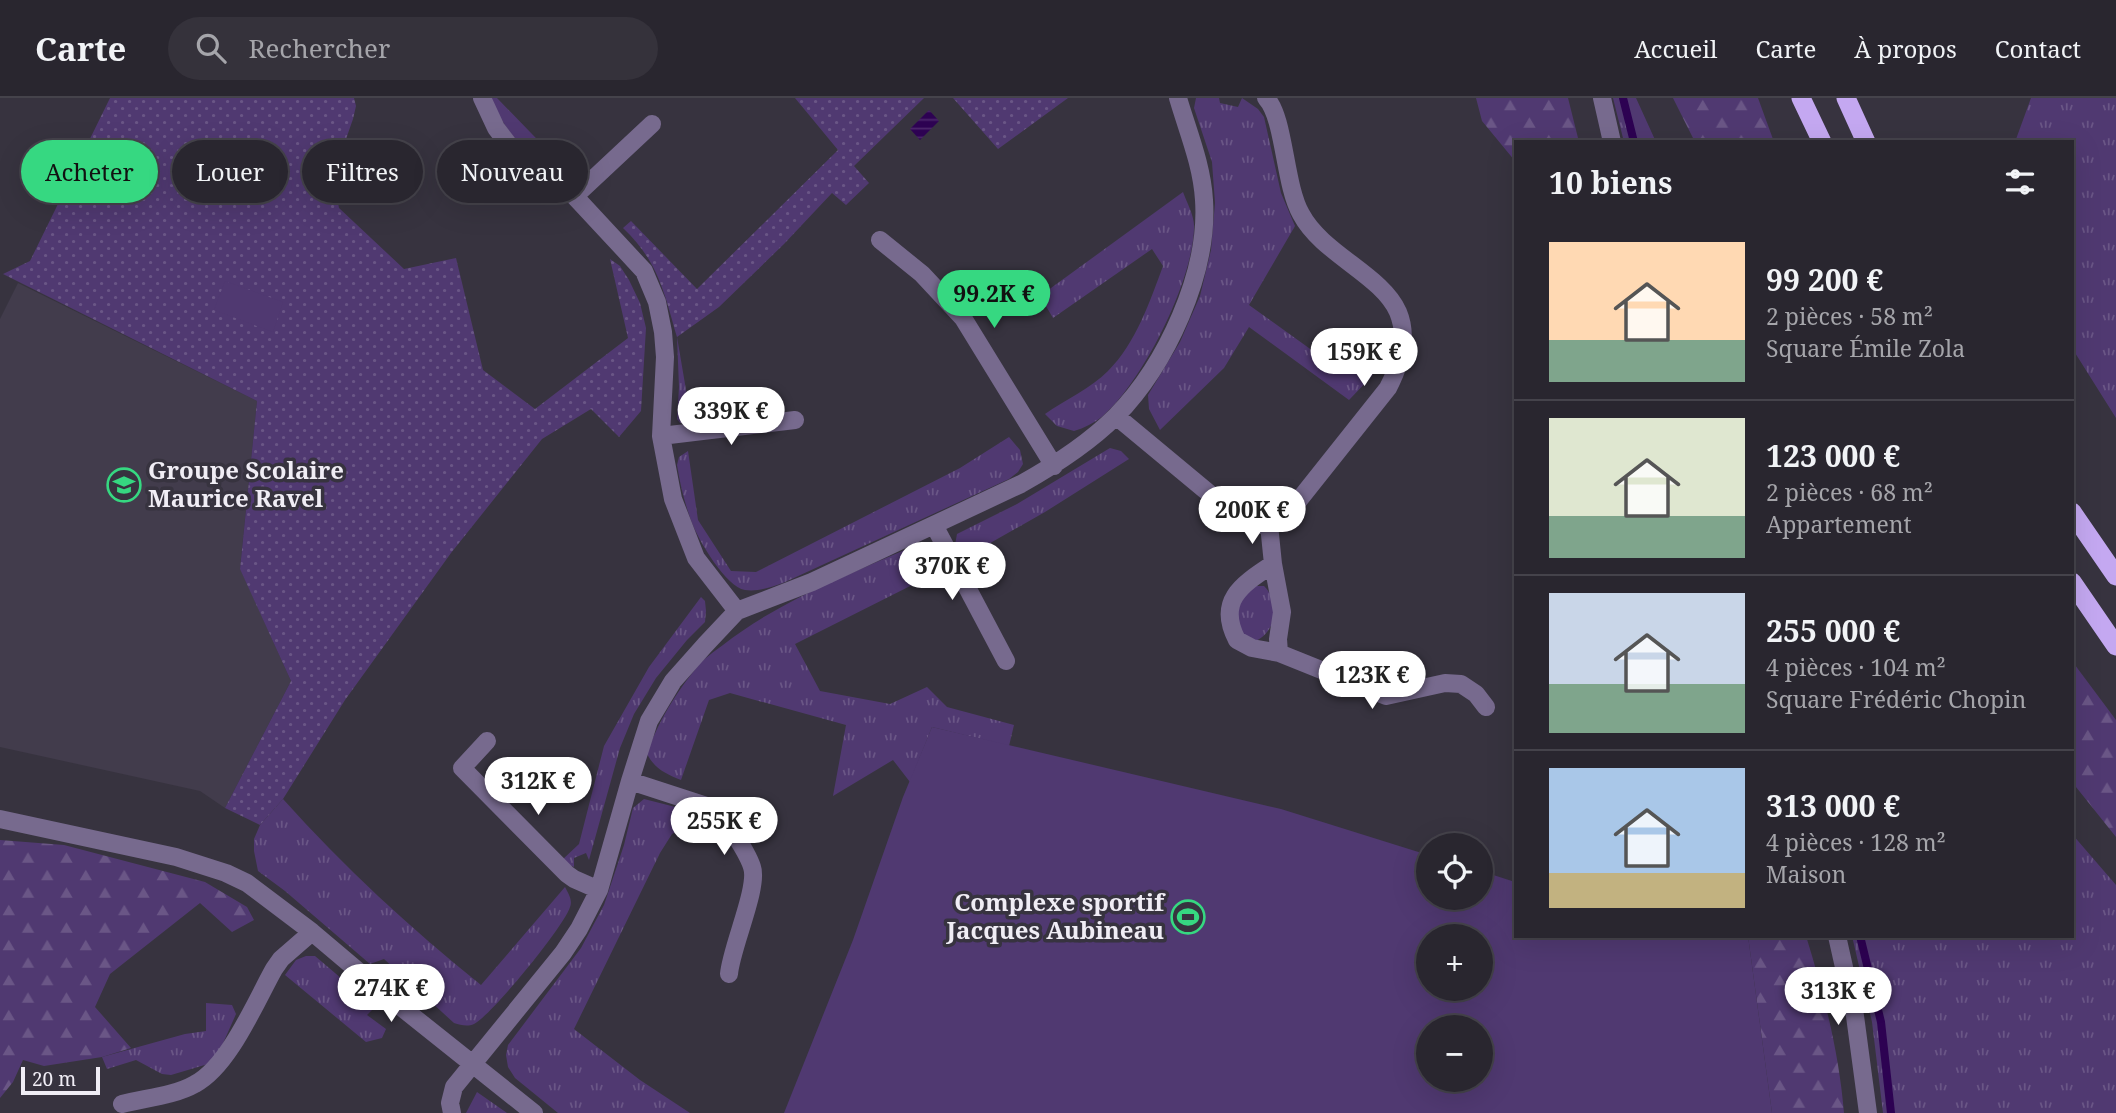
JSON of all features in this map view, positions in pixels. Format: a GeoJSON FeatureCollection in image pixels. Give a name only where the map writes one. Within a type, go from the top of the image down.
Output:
{"type":"FeatureCollection","features":[{"type":"Feature","properties":{"kind":"highway"},"geometry":{"type":"LineString","coordinates":[[1801,98],[1821,140]]}},
{"type":"Feature","properties":{"kind":"highway"},"geometry":{"type":"LineString","coordinates":[[1846,98],[1865,140]]}},
{"type":"Feature","properties":{"kind":"highway"},"geometry":{"type":"LineString","coordinates":[[2074,515],[2116,576]]}},
{"type":"Feature","properties":{"kind":"highway"},"geometry":{"type":"LineString","coordinates":[[2074,585],[2116,646]]}},
{"type":"Feature","properties":{"kind":"street"},"geometry":{"type":"LineString","coordinates":[[482,98],[496,128],[506,140]]}},
{"type":"Feature","properties":{"kind":"street"},"geometry":{"type":"LineString","coordinates":[[452,1113],[450,1103],[454,1087],[563,953],[579,929],[599,890],[649,721],[667,691],[705,645],[737,611],[812,582],[1054,466],[1116,415],[1149,372],[1189,295],[1202,249],[1205,216],[1202,182],[1178,98]]}},
{"type":"Feature","properties":{"kind":"street"},"geometry":{"type":"LineString","coordinates":[[1602,98],[1612,140]]}},
{"type":"Feature","properties":{"kind":"street"},"geometry":{"type":"LineString","coordinates":[[1116,415],[1240,519],[1249,524],[1269,525],[1285,517],[1388,388],[1398,365],[1403,343],[1399,314],[1393,302],[1319,239],[1301,216],[1290,187],[1271,100]]}},
{"type":"Feature","properties":{"kind":"street"},"geometry":{"type":"LineString","coordinates":[[588,184],[652,124]]}},
{"type":"Feature","properties":{"kind":"street"},"geometry":{"type":"LineString","coordinates":[[581,203],[644,271],[657,302],[665,357],[661,436],[670,488],[696,558],[737,611]]}},
{"type":"Feature","properties":{"kind":"street"},"geometry":{"type":"LineString","coordinates":[[880,240],[922,274],[963,318],[1054,466]]}},
{"type":"Feature","properties":{"kind":"street"},"geometry":{"type":"LineString","coordinates":[[661,436],[795,420]]}},
{"type":"Feature","properties":{"kind":"street"},"geometry":{"type":"LineString","coordinates":[[934,524],[1006,661]]}},
{"type":"Feature","properties":{"kind":"street"},"geometry":{"type":"LineString","coordinates":[[1269,525],[1282,612],[1279,653]]}},
{"type":"Feature","properties":{"kind":"street"},"geometry":{"type":"LineString","coordinates":[[1273,564],[1244,583],[1232,599],[1229,620],[1237,640],[1252,648],[1279,653],[1386,696],[1445,683],[1461,684],[1476,694],[1486,707]]}},
{"type":"Feature","properties":{"kind":"street"},"geometry":{"type":"LineString","coordinates":[[487,741],[462,768],[567,874],[599,890]]}},
{"type":"Feature","properties":{"kind":"street"},"geometry":{"type":"LineString","coordinates":[[630,781],[719,810],[753,869],[749,901],[733,947],[729,974]]}},
{"type":"Feature","properties":{"kind":"street"},"geometry":{"type":"LineString","coordinates":[[0,818],[176,857],[226,873],[258,890],[534,1113]]}},
{"type":"Feature","properties":{"kind":"street"},"geometry":{"type":"LineString","coordinates":[[122,1104],[187,1088],[212,1072],[232,1044],[281,959],[312,932]]}},
{"type":"Feature","properties":{"kind":"street"},"geometry":{"type":"LineString","coordinates":[[1837,938],[1855,1016],[1868,1113]]}},
{"type":"Feature","properties":{"kind":"shaded area"},"geometry":{"type":"Polygon","coordinates":[[[929,110],[939,121],[920,140],[910,129],[929,110]]]}},
{"type":"Feature","properties":{"kind":"shaded area","name":"Groupe Scolaire Maurice Ravel"},"geometry":{"type":"Polygon","coordinates":[[[18,283],[257,401],[240,568],[291,681],[225,808],[200,791],[0,747],[0,319],[18,283]]]}},
{"type":"Feature","properties":{"kind":"green space"},"geometry":{"type":"Polygon","coordinates":[[[110,98],[354,98],[356,106],[346,140],[302,140],[302,203],[338,203],[339,208],[404,269],[456,258],[483,370],[535,409],[628,338],[610,259],[620,266],[640,303],[646,328],[641,411],[619,437],[591,409],[542,439],[451,553],[345,700],[283,799],[260,825],[225,808],[291,681],[240,569],[257,401],[3,274],[30,261],[58,203],[158,203],[158,140],[89,140],[110,98]]]}},
{"type":"Feature","properties":{"kind":"green space"},"geometry":{"type":"Polygon","coordinates":[[[491,98],[497,98],[538,140],[516,140],[491,98]]]}},
{"type":"Feature","properties":{"kind":"green space"},"geometry":{"type":"Polygon","coordinates":[[[795,98],[924,98],[854,166],[869,183],[846,205],[832,193],[719,307],[677,337],[652,265],[623,228],[631,221],[697,289],[838,150],[795,98]]]}},
{"type":"Feature","properties":{"kind":"green space"},"geometry":{"type":"Polygon","coordinates":[[[953,98],[1068,98],[998,149],[953,98]]]}},
{"type":"Feature","properties":{"kind":"green space"},"geometry":{"type":"Polygon","coordinates":[[[1196,98],[1219,98],[1220,103],[1238,107],[1242,98],[1258,109],[1264,117],[1281,193],[1295,226],[1249,305],[1345,374],[1369,345],[1381,353],[1372,376],[1349,400],[1249,327],[1224,368],[1160,430],[1149,409],[1148,395],[1180,342],[1200,296],[1211,250],[1215,203],[1212,162],[1194,108],[1196,98]]]}},
{"type":"Feature","properties":{"kind":"green space"},"geometry":{"type":"Polygon","coordinates":[[[1476,98],[1568,98],[1578,140],[1514,140],[1514,160],[1482,121],[1476,98]]]}},
{"type":"Feature","properties":{"kind":"green space"},"geometry":{"type":"Polygon","coordinates":[[[1613,98],[1636,98],[1655,140],[1624,140],[1613,98]]]}},
{"type":"Feature","properties":{"kind":"green space"},"geometry":{"type":"Polygon","coordinates":[[[1673,98],[1758,98],[1773,140],[1694,140],[1673,98]]]}},
{"type":"Feature","properties":{"kind":"green space"},"geometry":{"type":"Polygon","coordinates":[[[2031,98],[2116,98],[2116,418],[2074,351],[2074,140],[2016,140],[2031,98]]]}},
{"type":"Feature","properties":{"kind":"green space"},"geometry":{"type":"Polygon","coordinates":[[[1183,192],[1194,224],[1191,250],[1175,302],[1149,355],[1134,379],[1103,416],[1074,431],[1057,426],[1045,414],[1094,383],[1118,360],[1141,321],[1163,266],[1152,249],[1053,318],[1040,296],[1183,192]]]}},
{"type":"Feature","properties":{"kind":"green space"},"geometry":{"type":"Polygon","coordinates":[[[225,281],[283,302],[273,332],[214,310],[225,281]]]}},
{"type":"Feature","properties":{"kind":"green space"},"geometry":{"type":"Polygon","coordinates":[[[677,337],[692,425],[680,423],[677,419],[677,337]]]}},
{"type":"Feature","properties":{"kind":"green space"},"geometry":{"type":"Polygon","coordinates":[[[1009,437],[1020,450],[1023,464],[1009,479],[783,583],[755,590],[745,590],[730,581],[707,551],[689,516],[677,465],[679,457],[688,451],[698,520],[731,571],[756,572],[960,468],[1009,437]]]}},
{"type":"Feature","properties":{"kind":"green space"},"geometry":{"type":"Polygon","coordinates":[[[1110,448],[1121,451],[1129,459],[1045,512],[962,559],[955,545],[957,534],[1017,504],[1110,448]]]}},
{"type":"Feature","properties":{"kind":"green space"},"geometry":{"type":"Polygon","coordinates":[[[927,542],[942,570],[795,644],[820,691],[890,704],[927,687],[947,707],[1014,725],[1009,746],[932,727],[910,782],[893,760],[833,796],[846,725],[730,693],[709,700],[681,780],[654,764],[647,754],[656,731],[683,686],[706,658],[745,629],[792,601],[927,542]]]}},
{"type":"Feature","properties":{"kind":"green space"},"geometry":{"type":"Polygon","coordinates":[[[1253,586],[1264,586],[1274,608],[1272,624],[1268,631],[1255,641],[1240,635],[1238,619],[1240,603],[1253,586]]]}},
{"type":"Feature","properties":{"kind":"green space"},"geometry":{"type":"Polygon","coordinates":[[[701,597],[705,601],[705,622],[656,678],[634,714],[620,748],[589,860],[586,853],[574,858],[574,867],[561,861],[579,844],[604,746],[649,667],[701,597]]]}},
{"type":"Feature","properties":{"kind":"green space"},"geometry":{"type":"Polygon","coordinates":[[[2074,664],[2116,720],[2116,837],[2074,784],[2074,664]]]}},
{"type":"Feature","properties":{"kind":"green space","name":"Complexe sportif Jacques Aubineau"},"geometry":{"type":"Polygon","coordinates":[[[932,727],[1281,809],[1416,851],[1416,910],[1493,910],[1493,875],[1514,882],[1514,938],[1748,938],[1772,1113],[784,1113],[853,940],[903,797],[932,727]]]}},
{"type":"Feature","properties":{"kind":"green space"},"geometry":{"type":"Polygon","coordinates":[[[283,799],[378,896],[481,985],[565,887],[571,899],[570,907],[542,950],[483,1017],[466,1026],[454,1023],[384,959],[370,964],[258,871],[254,839],[260,825],[283,799]]]}},
{"type":"Feature","properties":{"kind":"green space"},"geometry":{"type":"Polygon","coordinates":[[[644,799],[695,812],[717,827],[695,821],[672,834],[660,853],[574,1029],[640,1080],[690,1113],[558,1113],[515,1078],[508,1067],[508,1045],[581,948],[604,905],[633,808],[644,799]]]}},
{"type":"Feature","properties":{"kind":"green space"},"geometry":{"type":"Polygon","coordinates":[[[2074,836],[2116,885],[2116,1113],[1883,1113],[1872,1022],[1852,938],[2074,938],[2074,836]]]}},
{"type":"Feature","properties":{"kind":"green space"},"geometry":{"type":"Polygon","coordinates":[[[0,840],[64,845],[205,882],[247,907],[254,920],[232,932],[200,903],[110,974],[95,1007],[131,1048],[102,1057],[44,1066],[23,1060],[13,1082],[0,1098],[0,840]]]}},
{"type":"Feature","properties":{"kind":"green space"},"geometry":{"type":"Polygon","coordinates":[[[1748,938],[1807,938],[1830,1023],[1844,1113],[1772,1113],[1748,938]]]}},
{"type":"Feature","properties":{"kind":"green space"},"geometry":{"type":"Polygon","coordinates":[[[315,956],[375,1007],[367,1015],[386,1029],[382,1038],[366,1042],[285,975],[296,960],[315,956]]]}},
{"type":"Feature","properties":{"kind":"green space"},"geometry":{"type":"Polygon","coordinates":[[[206,1003],[232,1005],[236,1014],[217,1057],[208,1064],[171,1075],[162,1074],[136,1060],[107,1069],[102,1057],[185,1034],[206,1031],[206,1003]]]}},
{"type":"Feature","properties":{"kind":"green space"},"geometry":{"type":"Polygon","coordinates":[[[477,1092],[507,1113],[466,1113],[477,1092]]]}},
{"type":"Feature","properties":{"kind":"waterway"},"geometry":{"type":"LineString","coordinates":[[1623,98],[1634,140]]}},
{"type":"Feature","properties":{"kind":"waterway"},"geometry":{"type":"LineString","coordinates":[[1860,938],[1881,1022],[1891,1113]]}},
{"type":"Feature","properties":{"kind":"place","name":"Groupe Scolaire Maurice Ravel"},"geometry":{"type":"Point","coordinates":[124,485]}},
{"type":"Feature","properties":{"kind":"place","name":"Complexe sportif Jacques Aubineau"},"geometry":{"type":"Point","coordinates":[1188,917]}}]}
